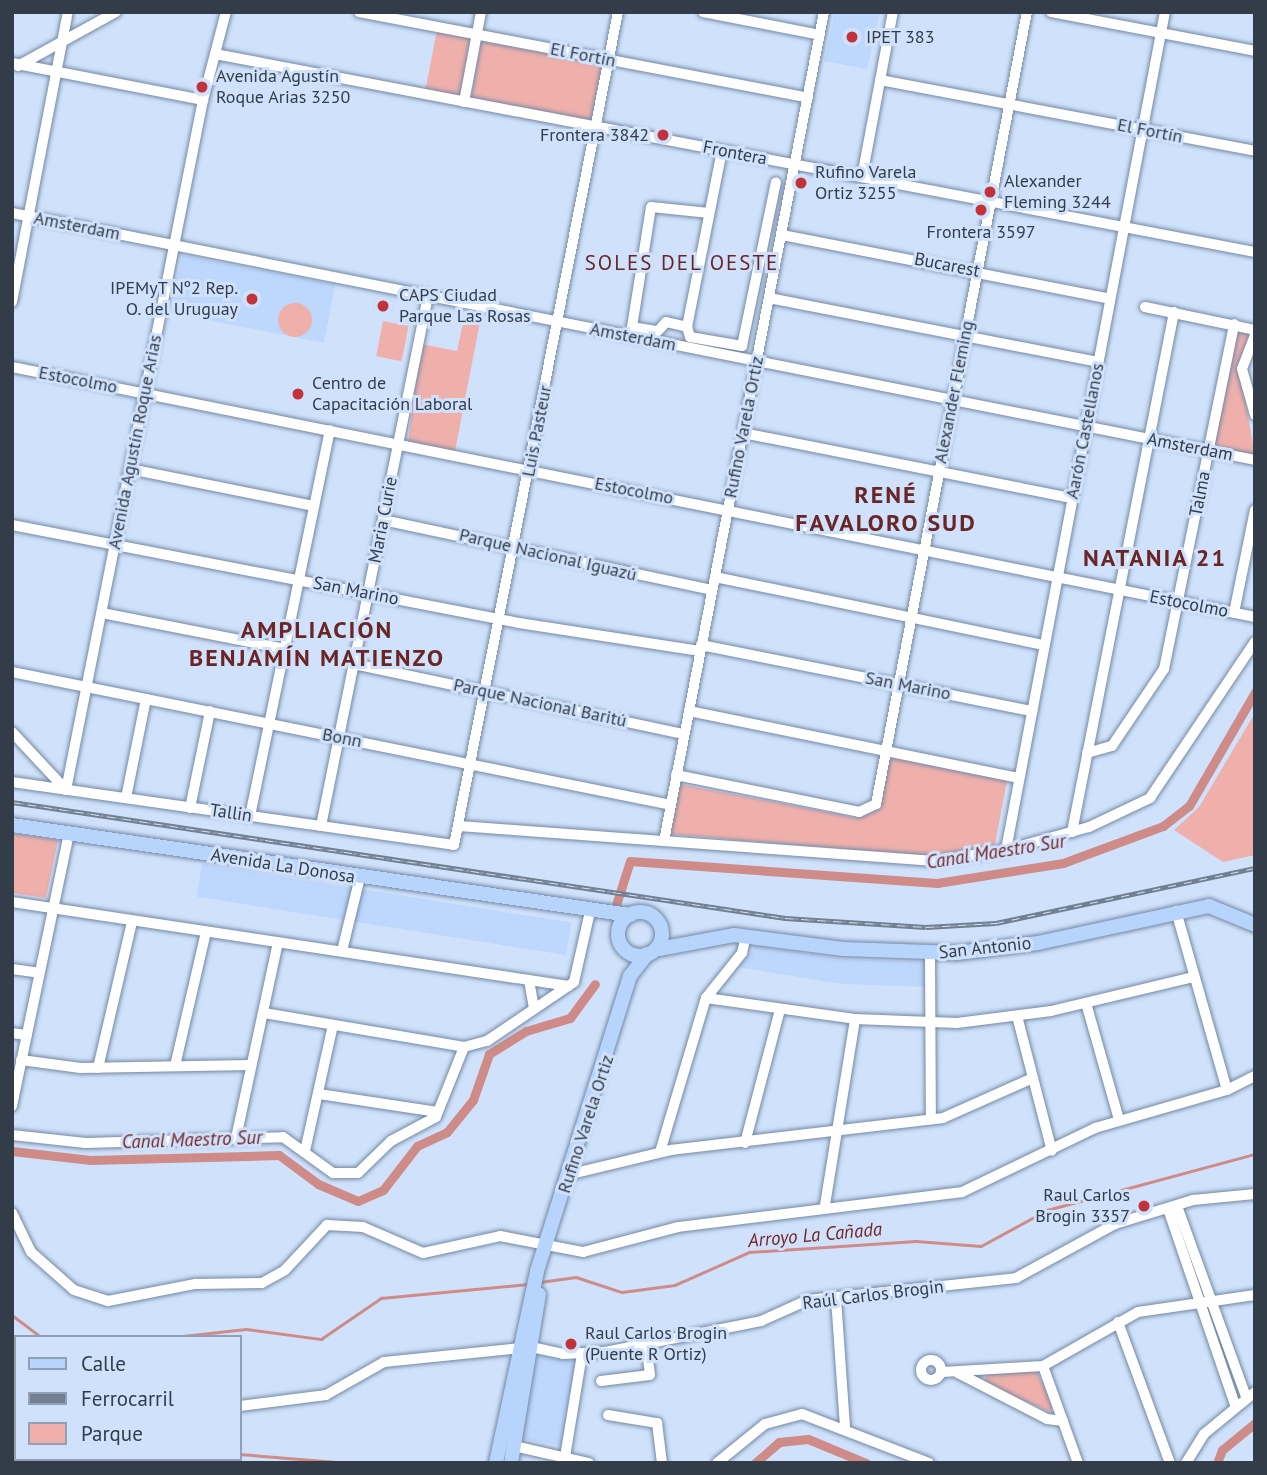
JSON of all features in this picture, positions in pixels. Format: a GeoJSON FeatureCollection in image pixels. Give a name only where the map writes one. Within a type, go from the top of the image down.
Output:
{"type":"FeatureCollection","features":[{"type":"Feature","properties":{"kind":"main road","name":"Avenida La Donosa"},"geometry":{"type":"LineString","coordinates":[[12,825],[630,915],[665,926]]}},
{"type":"Feature","properties":{"kind":"main road","name":"Avenida La Donosa"},"geometry":{"type":"LineString","coordinates":[[555,906],[589,916],[618,940],[653,951]]}},
{"type":"Feature","properties":{"kind":"main road","name":"San Antonio"},"geometry":{"type":"LineString","coordinates":[[665,926],[708,935],[930,953],[1038,943],[1209,906],[1255,925]]}},
{"type":"Feature","properties":{"kind":"main road"},"geometry":{"type":"LineString","coordinates":[[618,940],[618,920],[630,915]]}},
{"type":"Feature","properties":{"kind":"main road","name":"Rufino Varela Ortiz"},"geometry":{"type":"LineString","coordinates":[[524,1348],[540,1272],[567,1175],[625,992],[653,951],[665,926]]}},
{"type":"Feature","properties":{"kind":"main road","name":"San Antonio"},"geometry":{"type":"LineString","coordinates":[[653,951],[708,935]]}},
{"type":"Feature","properties":{"kind":"main road","name":"Rufino Varela Ortiz"},"geometry":{"type":"LineString","coordinates":[[618,940],[625,992]]}},
{"type":"Feature","properties":{"kind":"main road"},"geometry":{"type":"LineString","coordinates":[[511,1463],[524,1348]]}},
{"type":"Feature","properties":{"kind":"main road"},"geometry":{"type":"LineString","coordinates":[[496,1463],[524,1348]]}},
{"type":"Feature","properties":{"kind":"street"},"geometry":{"type":"LineString","coordinates":[[12,302],[68,12]]}},
{"type":"Feature","properties":{"kind":"street"},"geometry":{"type":"LineString","coordinates":[[15,66],[117,12]]}},
{"type":"Feature","properties":{"kind":"street","name":"Avenida Agustín Roque Arias"},"geometry":{"type":"LineString","coordinates":[[66,790],[203,100],[226,12]]}},
{"type":"Feature","properties":{"kind":"street","name":"El Fortín"},"geometry":{"type":"LineString","coordinates":[[359,12],[808,98]]}},
{"type":"Feature","properties":{"kind":"street"},"geometry":{"type":"LineString","coordinates":[[464,102],[481,12]]}},
{"type":"Feature","properties":{"kind":"street","name":"Luis Pasteur"},"geometry":{"type":"LineString","coordinates":[[450,845],[458,826],[487,692],[618,12]]}},
{"type":"Feature","properties":{"kind":"street"},"geometry":{"type":"LineString","coordinates":[[703,12],[820,35]]}},
{"type":"Feature","properties":{"kind":"street","name":"Rufino Varela Ortiz"},"geometry":{"type":"LineString","coordinates":[[664,841],[824,12]]}},
{"type":"Feature","properties":{"kind":"street"},"geometry":{"type":"LineString","coordinates":[[862,177],[893,12]]}},
{"type":"Feature","properties":{"kind":"street","name":"Alexander Fleming"},"geometry":{"type":"LineString","coordinates":[[676,775],[871,811],[899,684],[1027,12]]}},
{"type":"Feature","properties":{"kind":"street"},"geometry":{"type":"LineString","coordinates":[[1051,12],[1255,51]]}},
{"type":"Feature","properties":{"kind":"street","name":"Aarón Castellanos"},"geometry":{"type":"LineString","coordinates":[[1006,850],[1165,12]]}},
{"type":"Feature","properties":{"kind":"street","name":"Frontera"},"geometry":{"type":"LineString","coordinates":[[215,54],[1255,252]]}},
{"type":"Feature","properties":{"kind":"street"},"geometry":{"type":"LineString","coordinates":[[15,66],[203,100]]}},
{"type":"Feature","properties":{"kind":"street","name":"El Fortín"},"geometry":{"type":"LineString","coordinates":[[880,80],[1255,151]]}},
{"type":"Feature","properties":{"kind":"street"},"geometry":{"type":"LineString","coordinates":[[722,151],[687,327],[690,337],[737,347],[744,342],[776,182]]}},
{"type":"Feature","properties":{"kind":"street"},"geometry":{"type":"LineString","coordinates":[[687,327],[663,323],[655,331],[629,321],[653,204],[709,213]]}},
{"type":"Feature","properties":{"kind":"street","name":"Amsterdam"},"geometry":{"type":"LineString","coordinates":[[12,213],[1255,460]]}},
{"type":"Feature","properties":{"kind":"street","name":"Bucarest"},"geometry":{"type":"LineString","coordinates":[[782,234],[1110,299]]}},
{"type":"Feature","properties":{"kind":"street","name":"Maria Curie"},"geometry":{"type":"LineString","coordinates":[[321,826],[428,296]]}},
{"type":"Feature","properties":{"kind":"street"},"geometry":{"type":"LineString","coordinates":[[769,298],[1098,362]]}},
{"type":"Feature","properties":{"kind":"street"},"geometry":{"type":"LineString","coordinates":[[1145,307],[1255,330]]}},
{"type":"Feature","properties":{"kind":"street"},"geometry":{"type":"LineString","coordinates":[[1072,832],[1174,312]]}},
{"type":"Feature","properties":{"kind":"street","name":"Talma"},"geometry":{"type":"LineString","coordinates":[[1087,753],[1112,746],[1161,675],[1234,324]]}},
{"type":"Feature","properties":{"kind":"street"},"geometry":{"type":"LineString","coordinates":[[1255,335],[1242,369],[1255,415]]}},
{"type":"Feature","properties":{"kind":"street","name":"Estocolmo"},"geometry":{"type":"LineString","coordinates":[[12,368],[1255,617]]}},
{"type":"Feature","properties":{"kind":"street"},"geometry":{"type":"LineString","coordinates":[[250,816],[330,430]]}},
{"type":"Feature","properties":{"kind":"street"},"geometry":{"type":"LineString","coordinates":[[743,433],[1072,498]]}},
{"type":"Feature","properties":{"kind":"street"},"geometry":{"type":"LineString","coordinates":[[130,469],[314,506]]}},
{"type":"Feature","properties":{"kind":"street"},"geometry":{"type":"LineString","coordinates":[[1234,612],[1255,510]]}},
{"type":"Feature","properties":{"kind":"street","name":"Parque Nacional Iguazú"},"geometry":{"type":"LineString","coordinates":[[383,520],[712,590]]}},
{"type":"Feature","properties":{"kind":"street","name":"San Marino"},"geometry":{"type":"LineString","coordinates":[[12,525],[500,620],[701,648],[1032,711]]}},
{"type":"Feature","properties":{"kind":"street"},"geometry":{"type":"LineString","coordinates":[[715,578],[1044,645]]}},
{"type":"Feature","properties":{"kind":"street"},"geometry":{"type":"LineString","coordinates":[[102,613],[285,649]]}},
{"type":"Feature","properties":{"kind":"street"},"geometry":{"type":"LineString","coordinates":[[458,826],[935,861],[1006,850],[1072,832],[1155,794],[1255,642]]}},
{"type":"Feature","properties":{"kind":"street","name":"Parque Nacional Baritú"},"geometry":{"type":"LineString","coordinates":[[354,664],[684,734]]}},
{"type":"Feature","properties":{"kind":"street","name":"Bonn"},"geometry":{"type":"LineString","coordinates":[[12,672],[671,805]]}},
{"type":"Feature","properties":{"kind":"street"},"geometry":{"type":"LineString","coordinates":[[126,799],[146,699]]}},
{"type":"Feature","properties":{"kind":"street"},"geometry":{"type":"LineString","coordinates":[[190,808],[210,711]]}},
{"type":"Feature","properties":{"kind":"street"},"geometry":{"type":"LineString","coordinates":[[689,711],[1019,778]]}},
{"type":"Feature","properties":{"kind":"street"},"geometry":{"type":"LineString","coordinates":[[12,732],[66,790]]}},
{"type":"Feature","properties":{"kind":"street","name":"Tallin"},"geometry":{"type":"LineString","coordinates":[[12,782],[450,845]]}},
{"type":"Feature","properties":{"kind":"street"},"geometry":{"type":"LineString","coordinates":[[13,1102],[69,834]]}},
{"type":"Feature","properties":{"kind":"street"},"geometry":{"type":"LineString","coordinates":[[342,951],[360,877]]}},
{"type":"Feature","properties":{"kind":"street"},"geometry":{"type":"LineString","coordinates":[[12,902],[569,986]]}},
{"type":"Feature","properties":{"kind":"street"},"geometry":{"type":"LineString","coordinates":[[1176,911],[1227,1090]]}},
{"type":"Feature","properties":{"kind":"street"},"geometry":{"type":"LineString","coordinates":[[264,1013],[464,1047],[480,1045],[569,986],[577,977],[589,916]]}},
{"type":"Feature","properties":{"kind":"street"},"geometry":{"type":"LineString","coordinates":[[98,1068],[132,922]]}},
{"type":"Feature","properties":{"kind":"street"},"geometry":{"type":"LineString","coordinates":[[175,1066],[206,932]]}},
{"type":"Feature","properties":{"kind":"street"},"geometry":{"type":"LineString","coordinates":[[660,1152],[706,998],[742,953],[746,936]]}},
{"type":"Feature","properties":{"kind":"street"},"geometry":{"type":"LineString","coordinates":[[236,1138],[278,942]]}},
{"type":"Feature","properties":{"kind":"street"},"geometry":{"type":"LineString","coordinates":[[930,953],[931,1119]]}},
{"type":"Feature","properties":{"kind":"street"},"geometry":{"type":"LineString","coordinates":[[12,969],[39,973]]}},
{"type":"Feature","properties":{"kind":"street"},"geometry":{"type":"LineString","coordinates":[[706,998],[855,1019],[930,1022],[1017,1016],[1086,1003],[1194,976]]}},
{"type":"Feature","properties":{"kind":"street"},"geometry":{"type":"LineString","coordinates":[[529,981],[534,1008]]}},
{"type":"Feature","properties":{"kind":"street"},"geometry":{"type":"LineString","coordinates":[[1086,1003],[1119,1120]]}},
{"type":"Feature","properties":{"kind":"street"},"geometry":{"type":"LineString","coordinates":[[745,1143],[780,1010]]}},
{"type":"Feature","properties":{"kind":"street"},"geometry":{"type":"LineString","coordinates":[[1017,1016],[1052,1151]]}},
{"type":"Feature","properties":{"kind":"street"},"geometry":{"type":"LineString","coordinates":[[825,1205],[855,1019]]}},
{"type":"Feature","properties":{"kind":"street"},"geometry":{"type":"LineString","coordinates":[[305,1151],[333,1026]]}},
{"type":"Feature","properties":{"kind":"street"},"geometry":{"type":"LineString","coordinates":[[12,1033],[27,1035]]}},
{"type":"Feature","properties":{"kind":"street"},"geometry":{"type":"LineString","coordinates":[[12,1135],[86,1143],[283,1137],[333,1173],[351,1175],[439,1112],[464,1047]]}},
{"type":"Feature","properties":{"kind":"street"},"geometry":{"type":"LineString","coordinates":[[22,1060],[98,1068],[251,1065]]}},
{"type":"Feature","properties":{"kind":"street"},"geometry":{"type":"LineString","coordinates":[[12,1213],[31,1252],[74,1290],[108,1301],[195,1284],[262,1283],[285,1270],[327,1225],[363,1227],[423,1253],[491,1236],[546,1251],[583,1252],[678,1227],[739,1224],[825,1205],[962,1192],[1119,1120],[1227,1090],[1255,1076]]}},
{"type":"Feature","properties":{"kind":"street"},"geometry":{"type":"LineString","coordinates":[[567,1175],[660,1152],[745,1143],[837,1127],[931,1119],[1032,1078]]}},
{"type":"Feature","properties":{"kind":"street"},"geometry":{"type":"LineString","coordinates":[[318,1094],[439,1112]]}},
{"type":"Feature","properties":{"kind":"street","name":"Raúl Carlos Brogin"},"geometry":{"type":"LineString","coordinates":[[242,1406],[265,1408],[326,1395],[384,1362],[468,1358],[524,1348],[582,1354],[761,1321],[801,1301],[1028,1275],[1103,1229],[1172,1208],[1255,1194]]}},
{"type":"Feature","properties":{"kind":"street"},"geometry":{"type":"LineString","coordinates":[[1172,1208],[1204,1299],[1235,1405]]}},
{"type":"Feature","properties":{"kind":"street"},"geometry":{"type":"LineString","coordinates":[[942,1372],[1043,1366],[1118,1322],[1204,1299],[1255,1295]]}},
{"type":"Feature","properties":{"kind":"street"},"geometry":{"type":"LineString","coordinates":[[836,1298],[845,1426]]}},
{"type":"Feature","properties":{"kind":"street"},"geometry":{"type":"LineString","coordinates":[[1186,1463],[1204,1434],[1250,1395],[1204,1299]]}},
{"type":"Feature","properties":{"kind":"street"},"geometry":{"type":"LineString","coordinates":[[1118,1322],[1170,1463]]}},
{"type":"Feature","properties":{"kind":"street"},"geometry":{"type":"LineString","coordinates":[[601,1381],[648,1377],[646,1343]]}},
{"type":"Feature","properties":{"kind":"street"},"geometry":{"type":"LineString","coordinates":[[565,1457],[582,1354]]}},
{"type":"Feature","properties":{"kind":"street"},"geometry":{"type":"LineString","coordinates":[[1043,1366],[1078,1463]]}},
{"type":"Feature","properties":{"kind":"street"},"geometry":{"type":"LineString","coordinates":[[958,1373],[969,1384],[1063,1421]]}},
{"type":"Feature","properties":{"kind":"street"},"geometry":{"type":"LineString","coordinates":[[717,1463],[772,1421],[802,1414],[845,1426],[929,1463]]}},
{"type":"Feature","properties":{"kind":"street"},"geometry":{"type":"LineString","coordinates":[[608,1415],[657,1423],[662,1463]]}},
{"type":"Feature","properties":{"kind":"street"},"geometry":{"type":"LineString","coordinates":[[514,1446],[589,1463]]}},
{"type":"Feature","properties":{"kind":"shaded area","name":"IPET 383"},"geometry":{"type":"Polygon","coordinates":[[[835,12],[880,12],[867,69],[824,61],[835,12]]]}},
{"type":"Feature","properties":{"kind":"shaded area","name":"IPEMyT Nº2 Rep. O. del Uruguay"},"geometry":{"type":"Polygon","coordinates":[[[182,255],[335,285],[324,343],[171,313],[182,255]]]}},
{"type":"Feature","properties":{"kind":"shaded area","name":"CAPS Ciudad Parque Las Rosas"},"geometry":{"type":"Polygon","coordinates":[[[383,296],[390,299],[393,306],[390,313],[383,316],[376,313],[373,306],[376,299],[383,296]]]}},
{"type":"Feature","properties":{"kind":"shaded area"},"geometry":{"type":"Polygon","coordinates":[[[202,864],[571,923],[566,955],[197,897],[202,864]]]}},
{"type":"Feature","properties":{"kind":"shaded area"},"geometry":{"type":"Polygon","coordinates":[[[756,946],[842,959],[927,962],[928,987],[842,984],[738,967],[756,946]]]}},
{"type":"Feature","properties":{"kind":"shaded area"},"geometry":{"type":"Polygon","coordinates":[[[537,1355],[578,1362],[564,1446],[522,1439],[537,1355]]]}},
{"type":"Feature","properties":{"kind":"green space"},"geometry":{"type":"Polygon","coordinates":[[[437,30],[472,37],[461,98],[425,91],[437,30]]]}},
{"type":"Feature","properties":{"kind":"green space"},"geometry":{"type":"Polygon","coordinates":[[[481,41],[602,62],[592,120],[471,99],[481,41]]]}},
{"type":"Feature","properties":{"kind":"green space"},"geometry":{"type":"Polygon","coordinates":[[[295,303],[307,308],[312,320],[307,332],[295,337],[283,332],[278,320],[283,308],[295,303]]]}},
{"type":"Feature","properties":{"kind":"green space"},"geometry":{"type":"Polygon","coordinates":[[[465,314],[481,317],[455,451],[408,442],[421,344],[457,351],[465,314]]]}},
{"type":"Feature","properties":{"kind":"green space"},"geometry":{"type":"Polygon","coordinates":[[[383,321],[409,326],[402,361],[376,356],[383,321]]]}},
{"type":"Feature","properties":{"kind":"green space"},"geometry":{"type":"Polygon","coordinates":[[[1235,329],[1249,332],[1240,370],[1255,456],[1214,449],[1235,329]]]}},
{"type":"Feature","properties":{"kind":"green space"},"geometry":{"type":"Polygon","coordinates":[[[1255,713],[1255,855],[1223,862],[1174,830],[1199,807],[1255,713]]]}},
{"type":"Feature","properties":{"kind":"green space"},"geometry":{"type":"Polygon","coordinates":[[[887,757],[1007,781],[994,849],[935,857],[669,834],[679,784],[857,818],[868,814],[878,804],[887,757]]]}},
{"type":"Feature","properties":{"kind":"green space"},"geometry":{"type":"Polygon","coordinates":[[[12,833],[58,840],[46,898],[12,893],[12,833]]]}},
{"type":"Feature","properties":{"kind":"green space"},"geometry":{"type":"Polygon","coordinates":[[[1036,1370],[1053,1405],[1050,1412],[983,1383],[988,1373],[1036,1370]]]}},
{"type":"Feature","properties":{"kind":"waterway","name":"Canal Maestro Sur"},"geometry":{"type":"LineString","coordinates":[[615,908],[630,861],[937,883],[1063,863],[1163,826],[1189,806],[1255,692]]}},
{"type":"Feature","properties":{"kind":"waterway","name":"Canal Maestro Sur"},"geometry":{"type":"LineString","coordinates":[[12,1151],[90,1160],[279,1155],[318,1184],[358,1201],[383,1190],[417,1146],[447,1132],[473,1100],[489,1054],[526,1031],[570,1018],[595,984]]}},
{"type":"Feature","properties":{"kind":"waterway","name":"Arroyo La Cañada"},"geometry":{"type":"LineString","coordinates":[[540,1282],[576,1277],[622,1292],[675,1285],[749,1252],[916,1241],[981,1246],[1047,1210],[1255,1154]]}},
{"type":"Feature","properties":{"kind":"waterway","name":"Arroyo La Cañada"},"geometry":{"type":"LineString","coordinates":[[192,1335],[246,1329],[321,1339],[381,1298],[530,1284]]}},
{"type":"Feature","properties":{"kind":"waterway","name":"Arroyo La Cañada"},"geometry":{"type":"LineString","coordinates":[[12,1315],[38,1335]]}},
{"type":"Feature","properties":{"kind":"waterway","name":"Canal Maestro Sur"},"geometry":{"type":"LineString","coordinates":[[1217,1463],[1222,1450],[1255,1423]]}},
{"type":"Feature","properties":{"kind":"waterway","name":"Canal Maestro Sur"},"geometry":{"type":"LineString","coordinates":[[755,1463],[779,1442],[808,1439],[866,1463]]}},
{"type":"Feature","properties":{"kind":"waterway","name":"Canal Maestro Sur"},"geometry":{"type":"LineString","coordinates":[[242,1454],[349,1463]]}},
{"type":"Feature","properties":{"kind":"railway"},"geometry":{"type":"LineString","coordinates":[[12,802],[785,918],[926,927],[996,923],[1255,868]]}},
{"type":"Feature","properties":{"kind":"place","name":"IPET 383"},"geometry":{"type":"Point","coordinates":[852,37]}},
{"type":"Feature","properties":{"kind":"place","name":"Avenida Agustín Roque Arias 3250"},"geometry":{"type":"Point","coordinates":[202,87]}},
{"type":"Feature","properties":{"kind":"place","name":"Frontera 3842"},"geometry":{"type":"Point","coordinates":[663,135]}},
{"type":"Feature","properties":{"kind":"place","name":"Rufino Varela Ortiz 3255"},"geometry":{"type":"Point","coordinates":[801,183]}},
{"type":"Feature","properties":{"kind":"place","name":"Alexander Fleming 3244"},"geometry":{"type":"Point","coordinates":[990,192]}},
{"type":"Feature","properties":{"kind":"place","name":"Frontera 3597"},"geometry":{"type":"Point","coordinates":[981,210]}},
{"type":"Feature","properties":{"kind":"place","name":"IPEMyT Nº2 Rep. O. del Uruguay"},"geometry":{"type":"Point","coordinates":[252,299]}},
{"type":"Feature","properties":{"kind":"place","name":"CAPS Ciudad Parque Las Rosas"},"geometry":{"type":"Point","coordinates":[383,306]}},
{"type":"Feature","properties":{"kind":"place","name":"Centro de Capacitación Laboral"},"geometry":{"type":"Point","coordinates":[298,394]}},
{"type":"Feature","properties":{"kind":"place","name":"Raul Carlos Brogin 3357"},"geometry":{"type":"Point","coordinates":[1144,1206]}},
{"type":"Feature","properties":{"kind":"place","name":"Raul Carlos Brogin (Puente R Ortiz)"},"geometry":{"type":"Point","coordinates":[571,1344]}},
{"type":"Feature","properties":{"kind":"district","name":"SOLES DEL OESTE"},"geometry":{"type":"Point","coordinates":[682,263]}},
{"type":"Feature","properties":{"kind":"district","name":"RENÉ FAVALORO SUD"},"geometry":{"type":"Point","coordinates":[886,509]}},
{"type":"Feature","properties":{"kind":"district","name":"NATANIA 21"},"geometry":{"type":"Point","coordinates":[1155,558]}},
{"type":"Feature","properties":{"kind":"district","name":"AMPLIACIÓN BENJAMÍN MATIENZO"},"geometry":{"type":"Point","coordinates":[317,644]}}]}
